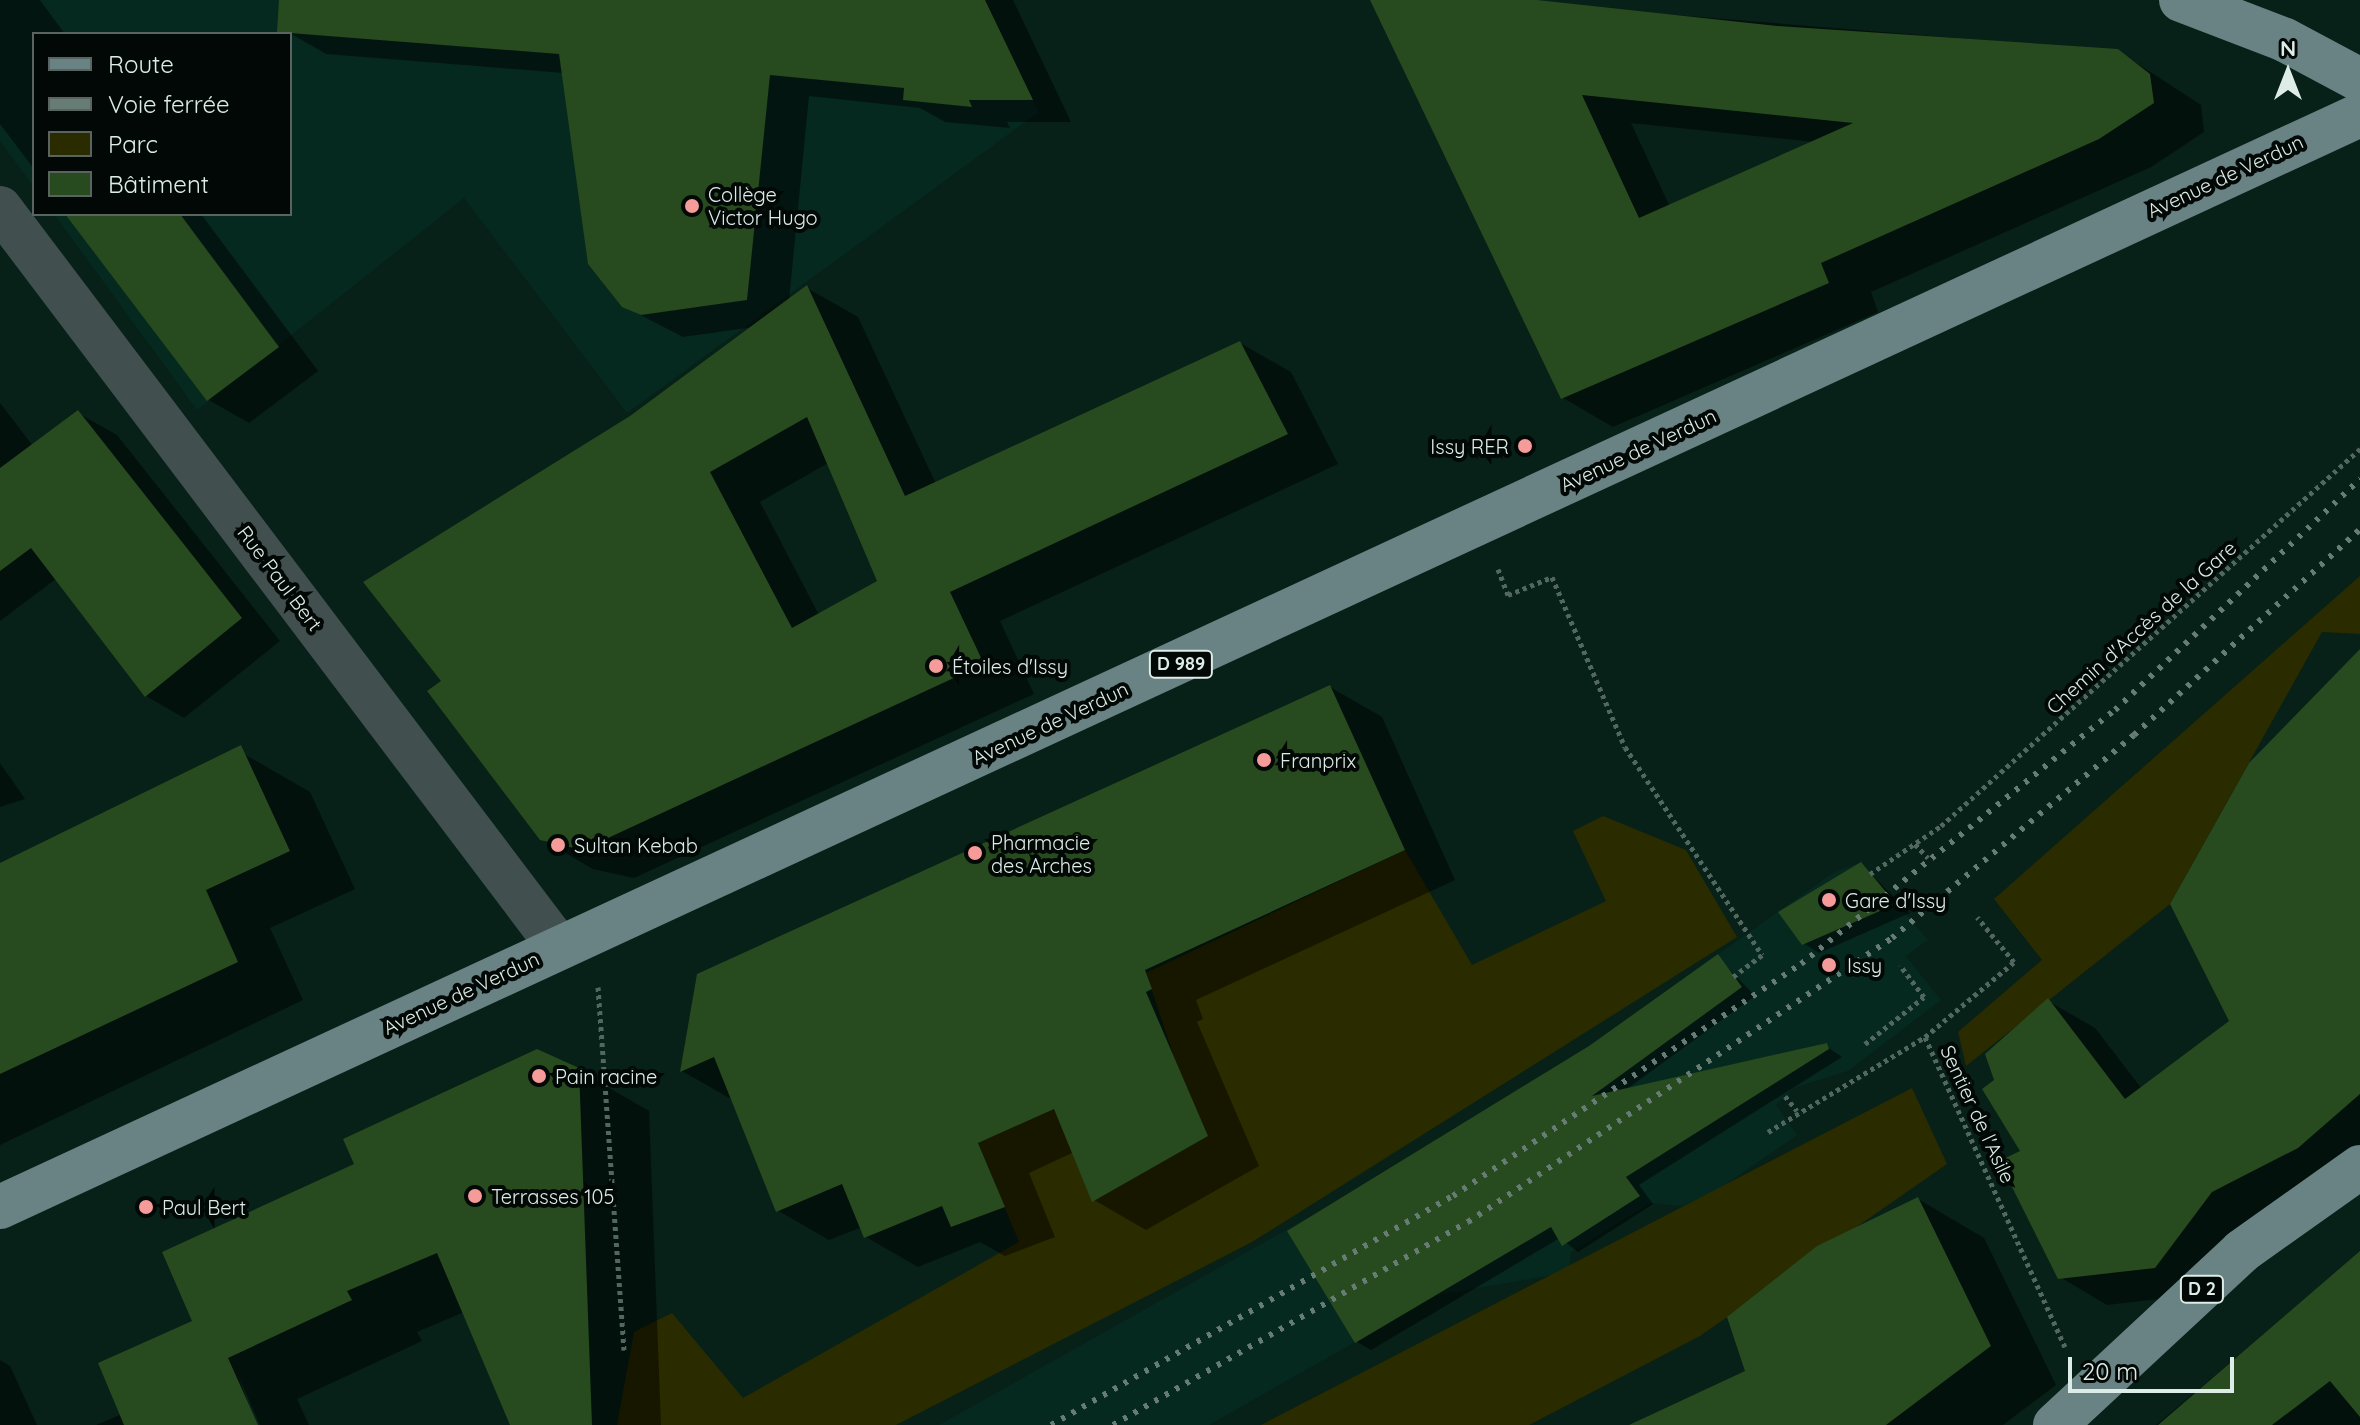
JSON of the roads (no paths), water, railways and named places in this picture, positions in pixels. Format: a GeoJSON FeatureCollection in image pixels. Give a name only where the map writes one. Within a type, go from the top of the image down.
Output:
{"type":"FeatureCollection","features":[{"type":"Feature","properties":{"kind":"main road"},"geometry":{"type":"LineString","coordinates":[[2181,0],[2285,40],[2360,80]]}},
{"type":"Feature","properties":{"kind":"main road","name":"Avenue de Verdun"},"geometry":{"type":"LineString","coordinates":[[0,1207],[2360,115]]}},
{"type":"Feature","properties":{"kind":"main road","name":"D 2"},"geometry":{"type":"LineString","coordinates":[[2055,1425],[2242,1251],[2360,1167]]}},
{"type":"Feature","properties":{"kind":"street","name":"Rue Paul Bert"},"geometry":{"type":"LineString","coordinates":[[0,208],[570,942]]}},
{"type":"Feature","properties":{"kind":"railway"},"geometry":{"type":"LineString","coordinates":[[1051,1425],[1453,1196],[1801,964],[2115,710],[2360,479]]}},
{"type":"Feature","properties":{"kind":"railway"},"geometry":{"type":"LineString","coordinates":[[1113,1425],[1468,1222],[1892,938],[2134,735],[2360,529]]}},
{"type":"Feature","properties":{"kind":"place","name":"Collège Victor Hugo"},"geometry":{"type":"Point","coordinates":[692,206]}},
{"type":"Feature","properties":{"kind":"place","name":"Issy RER"},"geometry":{"type":"Point","coordinates":[1525,446]}},
{"type":"Feature","properties":{"kind":"place","name":"Étoiles d'Issy"},"geometry":{"type":"Point","coordinates":[936,666]}},
{"type":"Feature","properties":{"kind":"place","name":"Franprix"},"geometry":{"type":"Point","coordinates":[1264,760]}},
{"type":"Feature","properties":{"kind":"place","name":"Sultan Kebab"},"geometry":{"type":"Point","coordinates":[558,845]}},
{"type":"Feature","properties":{"kind":"place","name":"Pharmacie des Arches"},"geometry":{"type":"Point","coordinates":[975,853]}},
{"type":"Feature","properties":{"kind":"place","name":"Gare d'Issy"},"geometry":{"type":"Point","coordinates":[1829,900]}},
{"type":"Feature","properties":{"kind":"place","name":"Issy"},"geometry":{"type":"Point","coordinates":[1829,965]}},
{"type":"Feature","properties":{"kind":"place","name":"Pain racine"},"geometry":{"type":"Point","coordinates":[539,1076]}},
{"type":"Feature","properties":{"kind":"place","name":"Terrasses 105"},"geometry":{"type":"Point","coordinates":[475,1196]}},
{"type":"Feature","properties":{"kind":"place","name":"Paul Bert"},"geometry":{"type":"Point","coordinates":[146,1207]}}]}
